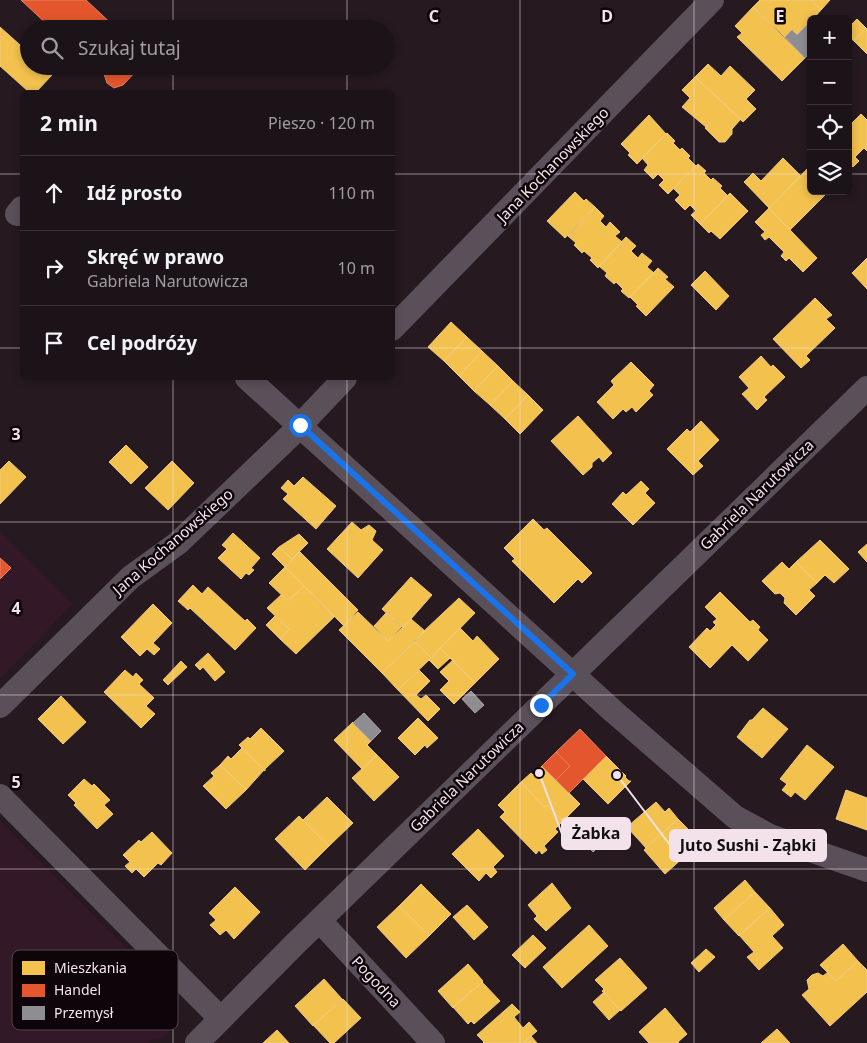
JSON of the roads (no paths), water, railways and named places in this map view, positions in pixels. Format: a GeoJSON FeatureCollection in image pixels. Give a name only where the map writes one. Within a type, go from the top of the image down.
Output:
{"type":"FeatureCollection","features":[{"type":"Feature","properties":{"kind":"street","name":"Jana Kochanowskiego"},"geometry":{"type":"LineString","coordinates":[[395,326],[712,0]]}},
{"type":"Feature","properties":{"kind":"street"},"geometry":{"type":"LineString","coordinates":[[249,380],[573,674],[739,820],[784,842],[867,870]]}},
{"type":"Feature","properties":{"kind":"street","name":"Jana Kochanowskiego"},"geometry":{"type":"LineString","coordinates":[[0,706],[131,577],[178,543],[300,425],[342,380]]}},
{"type":"Feature","properties":{"kind":"street","name":"Gabriela Narutowicza"},"geometry":{"type":"LineString","coordinates":[[197,1043],[867,388]]}},
{"type":"Feature","properties":{"kind":"street"},"geometry":{"type":"LineString","coordinates":[[0,796],[153,950]]}},
{"type":"Feature","properties":{"kind":"street","name":"Pogodna"},"geometry":{"type":"LineString","coordinates":[[320,921],[433,1043]]}},
{"type":"Feature","properties":{"kind":"street"},"geometry":{"type":"LineString","coordinates":[[178,976],[221,1019]]}},
{"type":"Feature","properties":{"kind":"place","name":"Żabka"},"geometry":{"type":"Point","coordinates":[539,773]}},
{"type":"Feature","properties":{"kind":"place","name":"Juto Sushi - Ząbki"},"geometry":{"type":"Point","coordinates":[617,775]}}]}
